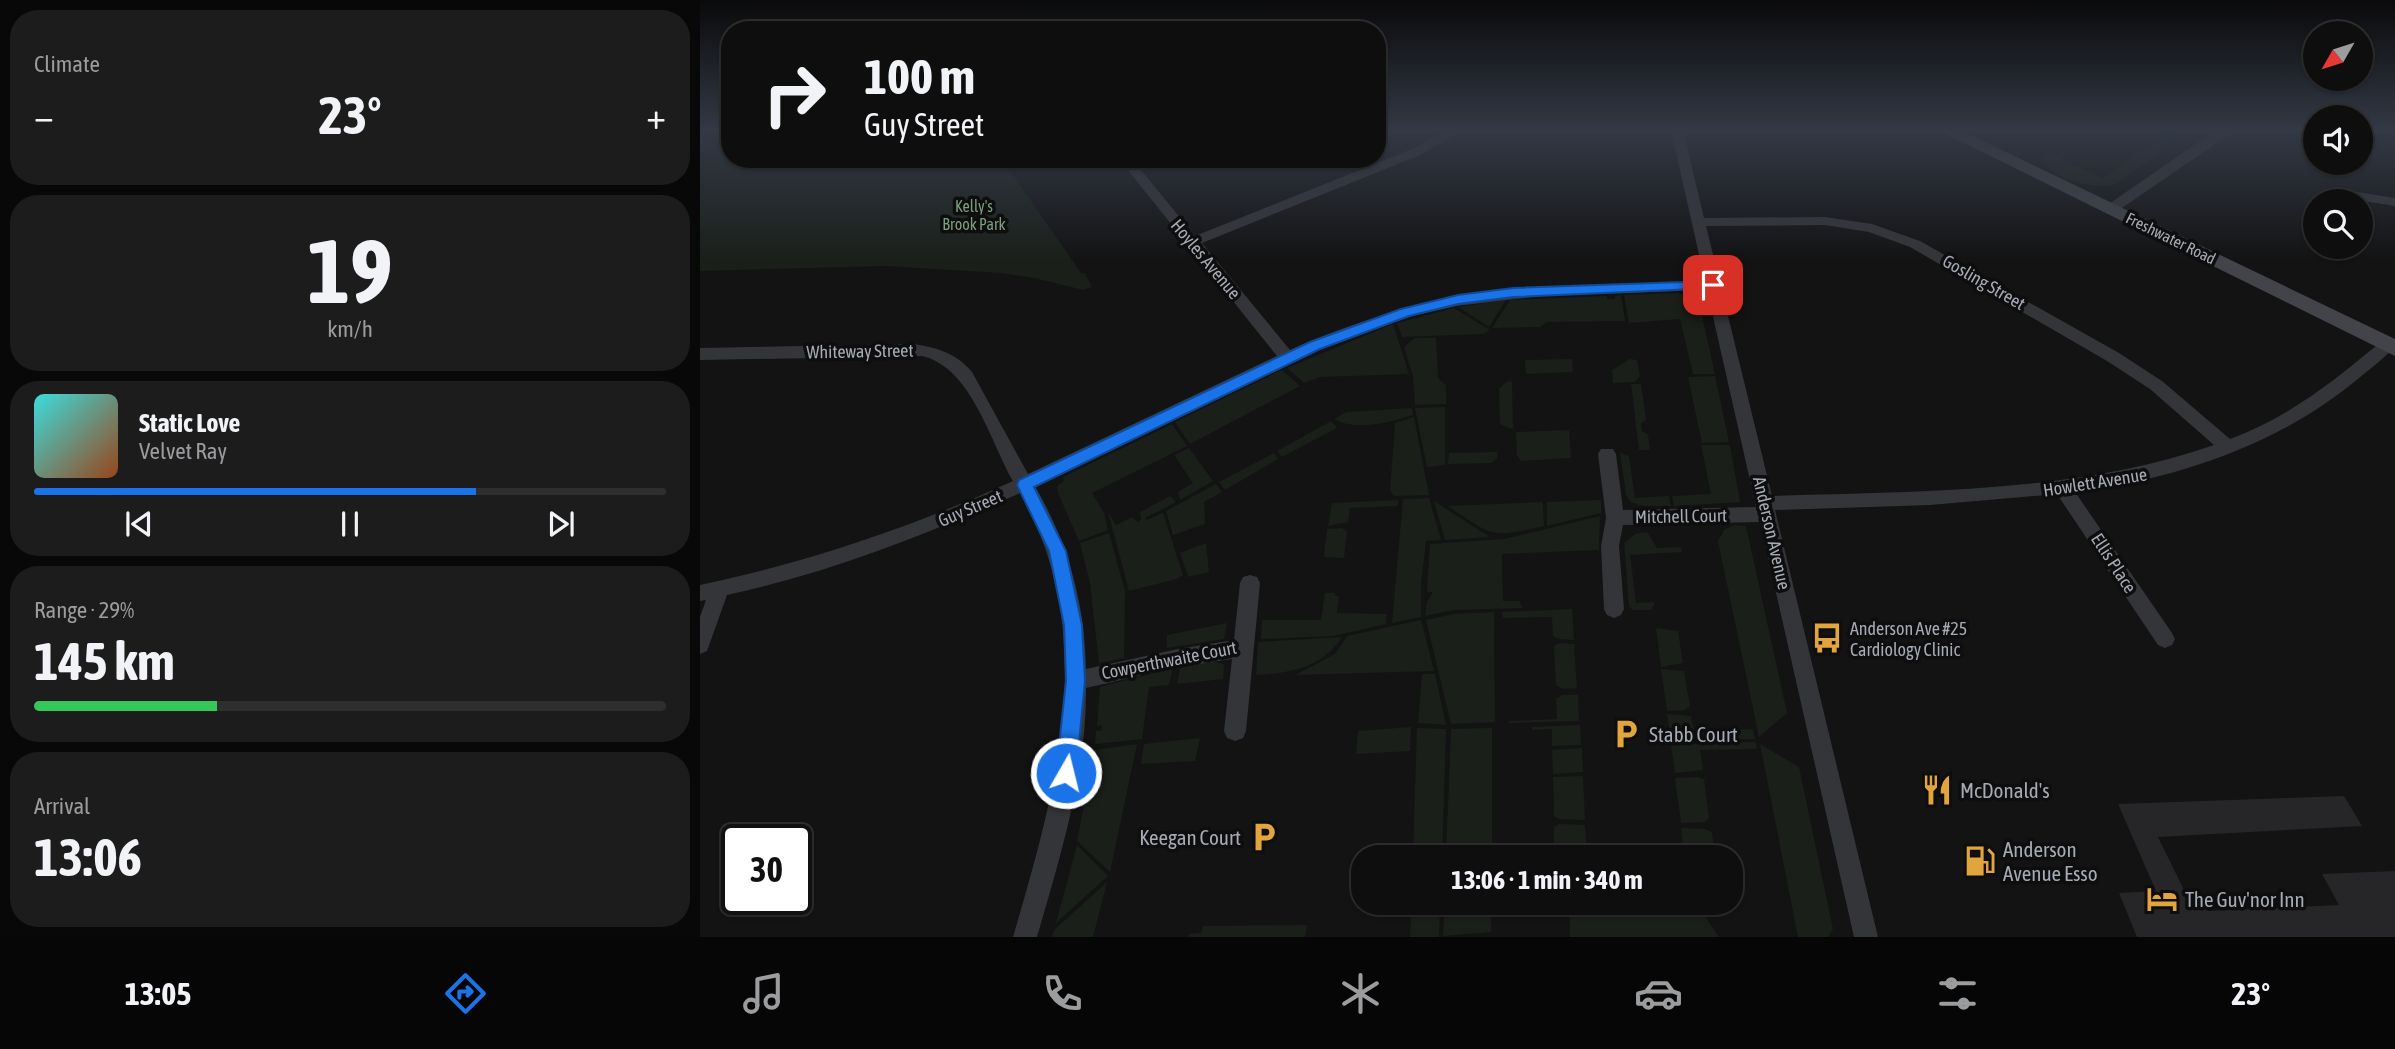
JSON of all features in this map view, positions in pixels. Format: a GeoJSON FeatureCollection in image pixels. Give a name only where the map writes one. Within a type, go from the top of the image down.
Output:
{"type":"FeatureCollection","features":[{"type":"Feature","properties":{"kind":"main road","name":"Freshwater Road"},"geometry":{"type":"LineString","coordinates":[[2037,174],[2392,346]]}},
{"type":"Feature","properties":{"kind":"street","name":"Hoyles Avenue"},"geometry":{"type":"LineString","coordinates":[[1137,174],[1288,358]]}},
{"type":"Feature","properties":{"kind":"street"},"geometry":{"type":"LineString","coordinates":[[1192,242],[1362,174]]}},
{"type":"Feature","properties":{"kind":"street","name":"Anderson Avenue"},"geometry":{"type":"LineString","coordinates":[[1688,174],[1866,937]]}},
{"type":"Feature","properties":{"kind":"street"},"geometry":{"type":"LineString","coordinates":[[2111,209],[2161,174]]}},
{"type":"Feature","properties":{"kind":"street"},"geometry":{"type":"LineString","coordinates":[[2373,198],[2395,202]]}},
{"type":"Feature","properties":{"kind":"street","name":"Gosling Street"},"geometry":{"type":"LineString","coordinates":[[1700,222],[1825,221],[1872,228],[1915,244],[2124,364],[2181,405],[2229,448]]}},
{"type":"Feature","properties":{"kind":"street","name":"Guy Street"},"geometry":{"type":"LineString","coordinates":[[710,591],[846,556],[920,529],[1025,485],[1288,358],[1370,323],[1458,300],[1524,291],[1713,285]]}},
{"type":"Feature","properties":{"kind":"street","name":"Howlett Avenue"},"geometry":{"type":"LineString","coordinates":[[1767,509],[2062,488],[2164,470],[2229,448],[2277,426],[2315,403],[2392,346]]}},
{"type":"Feature","properties":{"kind":"street","name":"Whiteway Street"},"geometry":{"type":"LineString","coordinates":[[700,354],[912,349],[944,356],[956,363],[969,379],[1049,530],[1064,574],[1073,625],[1076,681],[1062,793],[1025,937]]}},
{"type":"Feature","properties":{"kind":"street","name":"Mitchell Court"},"geometry":{"type":"LineString","coordinates":[[1607,454],[1615,518],[1767,509]]}},
{"type":"Feature","properties":{"kind":"street","name":"Ellis Place"},"geometry":{"type":"LineString","coordinates":[[2062,488],[2165,639]]}},
{"type":"Feature","properties":{"kind":"street"},"geometry":{"type":"LineString","coordinates":[[1614,610],[1610,545],[1615,518]]}},
{"type":"Feature","properties":{"kind":"street","name":"Cowperthwaite Court"},"geometry":{"type":"LineString","coordinates":[[1076,681],[1178,657],[1244,648],[1250,583]]}},
{"type":"Feature","properties":{"kind":"street"},"geometry":{"type":"LineString","coordinates":[[700,645],[710,591]]}},
{"type":"Feature","properties":{"kind":"street"},"geometry":{"type":"LineString","coordinates":[[1235,731],[1244,648]]}},
{"type":"Feature","properties":{"kind":"green space","name":"Kelly's Brook Park"},"geometry":{"type":"Polygon","coordinates":[[[700,174],[1012,174],[1081,273],[1085,273],[1092,287],[1083,290],[1001,273],[886,266],[700,271],[700,174]]]}},
{"type":"Feature","properties":{"kind":"green space"},"geometry":{"type":"Polygon","coordinates":[[[2056,174],[2093,174],[2102,178],[2108,174],[2131,174],[2108,186],[2074,182],[2056,174]]]}},
{"type":"Feature","properties":{"kind":"green space"},"geometry":{"type":"Polygon","coordinates":[[[1678,293],[1698,298],[1715,374],[1693,374],[1680,319],[1629,323],[1624,295],[1678,293]]]}},
{"type":"Feature","properties":{"kind":"green space"},"geometry":{"type":"Polygon","coordinates":[[[1621,295],[1625,321],[1547,322],[1540,327],[1492,328],[1510,300],[1607,296],[1607,299],[1615,299],[1615,296],[1621,295]]]}},
{"type":"Feature","properties":{"kind":"green space"},"geometry":{"type":"Polygon","coordinates":[[[1506,300],[1489,327],[1458,307],[1506,300]]]}},
{"type":"Feature","properties":{"kind":"green space"},"geometry":{"type":"Polygon","coordinates":[[[1454,308],[1490,330],[1483,334],[1402,337],[1397,323],[1454,308]]]}},
{"type":"Feature","properties":{"kind":"green space"},"geometry":{"type":"Polygon","coordinates":[[[1393,324],[1409,374],[1320,377],[1304,383],[1287,368],[1393,324]]]}},
{"type":"Feature","properties":{"kind":"green space"},"geometry":{"type":"Polygon","coordinates":[[[1415,338],[1436,338],[1438,378],[1446,385],[1446,404],[1415,405],[1413,376],[1404,347],[1415,338]]]}},
{"type":"Feature","properties":{"kind":"green space"},"geometry":{"type":"Polygon","coordinates":[[[1572,359],[1573,372],[1526,374],[1525,360],[1572,359]]]}},
{"type":"Feature","properties":{"kind":"green space"},"geometry":{"type":"Polygon","coordinates":[[[1630,359],[1637,360],[1640,376],[1635,382],[1613,383],[1612,370],[1630,359]]]}},
{"type":"Feature","properties":{"kind":"green space"},"geometry":{"type":"Polygon","coordinates":[[[1282,370],[1300,386],[1190,444],[1175,422],[1282,370]]]}},
{"type":"Feature","properties":{"kind":"green space"},"geometry":{"type":"Polygon","coordinates":[[[1715,376],[1729,442],[1702,443],[1688,377],[1715,376]]]}},
{"type":"Feature","properties":{"kind":"green space"},"geometry":{"type":"Polygon","coordinates":[[[1512,381],[1511,429],[1500,424],[1499,389],[1506,382],[1512,381]]]}},
{"type":"Feature","properties":{"kind":"green space"},"geometry":{"type":"Polygon","coordinates":[[[1631,384],[1641,384],[1646,420],[1641,423],[1642,431],[1648,434],[1650,450],[1639,450],[1631,384]]]}},
{"type":"Feature","properties":{"kind":"green space"},"geometry":{"type":"Polygon","coordinates":[[[1445,407],[1445,465],[1427,467],[1415,408],[1445,407]]]}},
{"type":"Feature","properties":{"kind":"green space"},"geometry":{"type":"Polygon","coordinates":[[[1412,408],[1413,415],[1374,424],[1353,425],[1334,419],[1347,412],[1412,408]]]}},
{"type":"Feature","properties":{"kind":"green space"},"geometry":{"type":"Polygon","coordinates":[[[1414,417],[1429,495],[1394,496],[1390,491],[1395,423],[1414,417]]]}},
{"type":"Feature","properties":{"kind":"green space"},"geometry":{"type":"Polygon","coordinates":[[[1331,421],[1337,428],[1282,457],[1277,451],[1331,421]]]}},
{"type":"Feature","properties":{"kind":"green space"},"geometry":{"type":"Polygon","coordinates":[[[1172,424],[1187,446],[1092,493],[1104,513],[1108,530],[1079,541],[1058,493],[1057,486],[1064,481],[1063,477],[1172,424]]]}},
{"type":"Feature","properties":{"kind":"green space"},"geometry":{"type":"Polygon","coordinates":[[[1569,430],[1571,458],[1521,461],[1517,455],[1516,432],[1569,430]]]}},
{"type":"Feature","properties":{"kind":"green space"},"geometry":{"type":"Polygon","coordinates":[[[1701,445],[1730,445],[1740,502],[1674,506],[1672,496],[1711,494],[1701,445]]]}},
{"type":"Feature","properties":{"kind":"green space"},"geometry":{"type":"Polygon","coordinates":[[[1189,448],[1213,481],[1180,500],[1178,492],[1193,483],[1174,455],[1189,448]]]}},
{"type":"Feature","properties":{"kind":"green space"},"geometry":{"type":"Polygon","coordinates":[[[1497,452],[1497,458],[1492,463],[1448,464],[1449,453],[1497,452]]]}},
{"type":"Feature","properties":{"kind":"green space"},"geometry":{"type":"Polygon","coordinates":[[[1274,453],[1278,459],[1225,490],[1219,482],[1274,453]]]}},
{"type":"Feature","properties":{"kind":"green space"},"geometry":{"type":"Polygon","coordinates":[[[1620,453],[1629,456],[1635,498],[1669,496],[1671,506],[1643,506],[1631,502],[1626,495],[1620,453]]]}},
{"type":"Feature","properties":{"kind":"green space"},"geometry":{"type":"Polygon","coordinates":[[[1216,484],[1222,492],[1204,502],[1205,524],[1173,535],[1166,511],[1216,484]]]}},
{"type":"Feature","properties":{"kind":"green space"},"geometry":{"type":"Polygon","coordinates":[[[1170,496],[1176,502],[1145,518],[1146,520],[1163,513],[1183,575],[1177,579],[1129,591],[1108,512],[1116,525],[1132,517],[1138,522],[1141,520],[1140,512],[1170,496]]]}},
{"type":"Feature","properties":{"kind":"green space"},"geometry":{"type":"Polygon","coordinates":[[[1429,498],[1441,540],[1426,541],[1421,585],[1421,617],[1392,623],[1403,499],[1429,498]]]}},
{"type":"Feature","properties":{"kind":"green space"},"geometry":{"type":"Polygon","coordinates":[[[1398,500],[1398,506],[1350,508],[1348,522],[1328,526],[1332,503],[1398,500]]]}},
{"type":"Feature","properties":{"kind":"green space"},"geometry":{"type":"Polygon","coordinates":[[[1601,500],[1601,513],[1547,526],[1547,502],[1601,500]]]}},
{"type":"Feature","properties":{"kind":"green space"},"geometry":{"type":"Polygon","coordinates":[[[1434,501],[1490,537],[1445,540],[1434,501]]]}},
{"type":"Feature","properties":{"kind":"green space"},"geometry":{"type":"Polygon","coordinates":[[[1543,502],[1544,526],[1502,533],[1484,529],[1448,506],[1543,502]]]}},
{"type":"Feature","properties":{"kind":"green space"},"geometry":{"type":"Polygon","coordinates":[[[1600,516],[1599,550],[1502,554],[1503,601],[1519,601],[1523,608],[1454,610],[1425,616],[1427,602],[1433,592],[1427,592],[1430,544],[1504,539],[1600,516]]]}},
{"type":"Feature","properties":{"kind":"green space"},"geometry":{"type":"Polygon","coordinates":[[[1734,525],[1745,526],[1747,531],[1787,713],[1759,737],[1718,541],[1724,530],[1734,525]]]}},
{"type":"Feature","properties":{"kind":"green space"},"geometry":{"type":"Polygon","coordinates":[[[1342,528],[1347,531],[1344,558],[1324,557],[1327,529],[1342,528]]]}},
{"type":"Feature","properties":{"kind":"green space"},"geometry":{"type":"Polygon","coordinates":[[[1109,533],[1125,591],[1124,658],[1099,663],[1090,583],[1080,543],[1109,533]]]}},
{"type":"Feature","properties":{"kind":"green space"},"geometry":{"type":"Polygon","coordinates":[[[1648,533],[1657,548],[1681,547],[1682,552],[1630,555],[1636,603],[1654,602],[1651,610],[1632,610],[1629,606],[1624,543],[1635,534],[1648,533]]]}},
{"type":"Feature","properties":{"kind":"green space"},"geometry":{"type":"Polygon","coordinates":[[[1206,543],[1209,572],[1188,577],[1180,553],[1206,543]]]}},
{"type":"Feature","properties":{"kind":"green space"},"geometry":{"type":"Polygon","coordinates":[[[1325,593],[1339,596],[1337,613],[1387,614],[1386,624],[1333,636],[1261,639],[1262,620],[1321,620],[1325,593]]]}},
{"type":"Feature","properties":{"kind":"green space"},"geometry":{"type":"Polygon","coordinates":[[[1572,609],[1574,640],[1553,636],[1552,617],[1503,618],[1502,612],[1572,609]]]}},
{"type":"Feature","properties":{"kind":"green space"},"geometry":{"type":"Polygon","coordinates":[[[1494,612],[1495,722],[1451,724],[1426,620],[1453,614],[1494,612]]]}},
{"type":"Feature","properties":{"kind":"green space"},"geometry":{"type":"Polygon","coordinates":[[[1421,620],[1434,671],[1295,675],[1335,654],[1347,636],[1421,620]]]}},
{"type":"Feature","properties":{"kind":"green space"},"geometry":{"type":"Polygon","coordinates":[[[1227,623],[1224,639],[1167,648],[1167,635],[1227,623]]]}},
{"type":"Feature","properties":{"kind":"green space"},"geometry":{"type":"Polygon","coordinates":[[[1656,628],[1678,631],[1683,663],[1661,667],[1656,628]]]}},
{"type":"Feature","properties":{"kind":"green space"},"geometry":{"type":"Polygon","coordinates":[[[1342,637],[1325,656],[1305,667],[1256,675],[1258,642],[1342,637]]]}},
{"type":"Feature","properties":{"kind":"green space"},"geometry":{"type":"Polygon","coordinates":[[[1560,643],[1574,644],[1577,688],[1563,689],[1556,685],[1554,646],[1560,643]]]}},
{"type":"Feature","properties":{"kind":"green space"},"geometry":{"type":"Polygon","coordinates":[[[1211,661],[1224,664],[1223,679],[1177,684],[1180,668],[1211,661]]]}},
{"type":"Feature","properties":{"kind":"green space"},"geometry":{"type":"Polygon","coordinates":[[[1173,668],[1169,685],[1149,687],[1142,739],[1095,744],[1096,731],[1101,731],[1102,725],[1097,726],[1100,687],[1173,668]]]}},
{"type":"Feature","properties":{"kind":"green space"},"geometry":{"type":"Polygon","coordinates":[[[1661,669],[1684,671],[1690,706],[1685,710],[1667,711],[1661,669]]]}},
{"type":"Feature","properties":{"kind":"green space"},"geometry":{"type":"Polygon","coordinates":[[[1422,674],[1435,674],[1446,725],[1418,723],[1422,674]]]}},
{"type":"Feature","properties":{"kind":"green space"},"geometry":{"type":"Polygon","coordinates":[[[1562,695],[1578,695],[1579,721],[1509,723],[1557,719],[1556,699],[1562,695]]]}},
{"type":"Feature","properties":{"kind":"green space"},"geometry":{"type":"Polygon","coordinates":[[[1667,714],[1691,716],[1694,732],[1753,729],[1755,739],[1671,741],[1667,714]]]}},
{"type":"Feature","properties":{"kind":"green space"},"geometry":{"type":"Polygon","coordinates":[[[1580,725],[1581,745],[1552,746],[1552,729],[1532,730],[1532,727],[1580,725]]]}},
{"type":"Feature","properties":{"kind":"green space"},"geometry":{"type":"Polygon","coordinates":[[[1411,727],[1410,751],[1356,754],[1358,731],[1411,727]]]}},
{"type":"Feature","properties":{"kind":"green space"},"geometry":{"type":"Polygon","coordinates":[[[1417,728],[1446,729],[1442,845],[1413,845],[1417,728]]]}},
{"type":"Feature","properties":{"kind":"green space"},"geometry":{"type":"Polygon","coordinates":[[[1492,728],[1492,845],[1446,845],[1451,729],[1492,728]]]}},
{"type":"Feature","properties":{"kind":"green space"},"geometry":{"type":"Polygon","coordinates":[[[1200,738],[1195,761],[1141,764],[1144,744],[1200,738]]]}},
{"type":"Feature","properties":{"kind":"green space"},"geometry":{"type":"Polygon","coordinates":[[[1756,742],[1757,749],[1700,750],[1703,770],[1675,773],[1671,745],[1756,742]]]}},
{"type":"Feature","properties":{"kind":"green space"},"geometry":{"type":"Polygon","coordinates":[[[1137,744],[1110,872],[1077,841],[1095,750],[1137,744]]]}},
{"type":"Feature","properties":{"kind":"green space"},"geometry":{"type":"Polygon","coordinates":[[[1760,744],[1799,767],[1833,929],[1828,937],[1798,937],[1760,744]]]}},
{"type":"Feature","properties":{"kind":"green space"},"geometry":{"type":"Polygon","coordinates":[[[1582,748],[1583,772],[1553,774],[1552,750],[1582,748]]]}},
{"type":"Feature","properties":{"kind":"green space"},"geometry":{"type":"Polygon","coordinates":[[[1583,776],[1585,820],[1559,819],[1554,816],[1553,777],[1583,776]]]}},
{"type":"Feature","properties":{"kind":"green space"},"geometry":{"type":"Polygon","coordinates":[[[1675,778],[1704,779],[1709,818],[1705,822],[1681,823],[1675,778]]]}},
{"type":"Feature","properties":{"kind":"green space"},"geometry":{"type":"Polygon","coordinates":[[[1559,824],[1585,825],[1586,845],[1554,845],[1554,827],[1559,824]]]}},
{"type":"Feature","properties":{"kind":"green space"},"geometry":{"type":"Polygon","coordinates":[[[1681,828],[1712,832],[1714,845],[1683,845],[1681,828]]]}},
{"type":"Feature","properties":{"kind":"green space"},"geometry":{"type":"Polygon","coordinates":[[[1077,845],[1108,876],[1056,923],[1077,845]]]}},
{"type":"Feature","properties":{"kind":"green space"},"geometry":{"type":"Polygon","coordinates":[[[1107,882],[1093,937],[1052,937],[1054,930],[1107,882]]]}},
{"type":"Feature","properties":{"kind":"green space"},"geometry":{"type":"Polygon","coordinates":[[[1411,915],[1440,915],[1439,937],[1410,937],[1411,915]]]}},
{"type":"Feature","properties":{"kind":"green space"},"geometry":{"type":"Polygon","coordinates":[[[1444,915],[1491,915],[1491,932],[1443,936],[1444,915]]]}},
{"type":"Feature","properties":{"kind":"green space"},"geometry":{"type":"Polygon","coordinates":[[[1569,915],[1704,915],[1719,937],[1570,937],[1569,915]]]}},
{"type":"Feature","properties":{"kind":"green space"},"geometry":{"type":"Polygon","coordinates":[[[1307,925],[1305,937],[1189,937],[1189,934],[1201,933],[1203,926],[1307,925]]]}},
{"type":"Feature","properties":{"kind":"building"},"geometry":{"type":"Polygon","coordinates":[[[2344,796],[2362,826],[2158,837],[2184,890],[2198,889],[2208,911],[2339,905],[2322,874],[2395,871],[2395,937],[2137,937],[2119,893],[2156,891],[2118,804],[2344,796]]]}},
{"type":"Feature","properties":{"kind":"place","name":"Anderson Ave #25 Cardiology Clinic"},"geometry":{"type":"Point","coordinates":[1827,638]}},
{"type":"Feature","properties":{"kind":"place","name":"Stabb Court"},"geometry":{"type":"Point","coordinates":[1626,734]}},
{"type":"Feature","properties":{"kind":"place","name":"McDonald's"},"geometry":{"type":"Point","coordinates":[1937,790]}},
{"type":"Feature","properties":{"kind":"place","name":"Keegan Court"},"geometry":{"type":"Point","coordinates":[1264,837]}},
{"type":"Feature","properties":{"kind":"place","name":"Anderson Avenue Esso"},"geometry":{"type":"Point","coordinates":[1980,861]}},
{"type":"Feature","properties":{"kind":"place","name":"The Guv'nor Inn"},"geometry":{"type":"Point","coordinates":[2162,899]}},
{"type":"Feature","properties":{"kind":"route"},"geometry":{"type":"LineString","coordinates":[[1066,773],[1076,681],[1073,625],[1057,551],[1025,485],[1315,345],[1406,312],[1458,300],[1513,292],[1713,285]]}}]}
